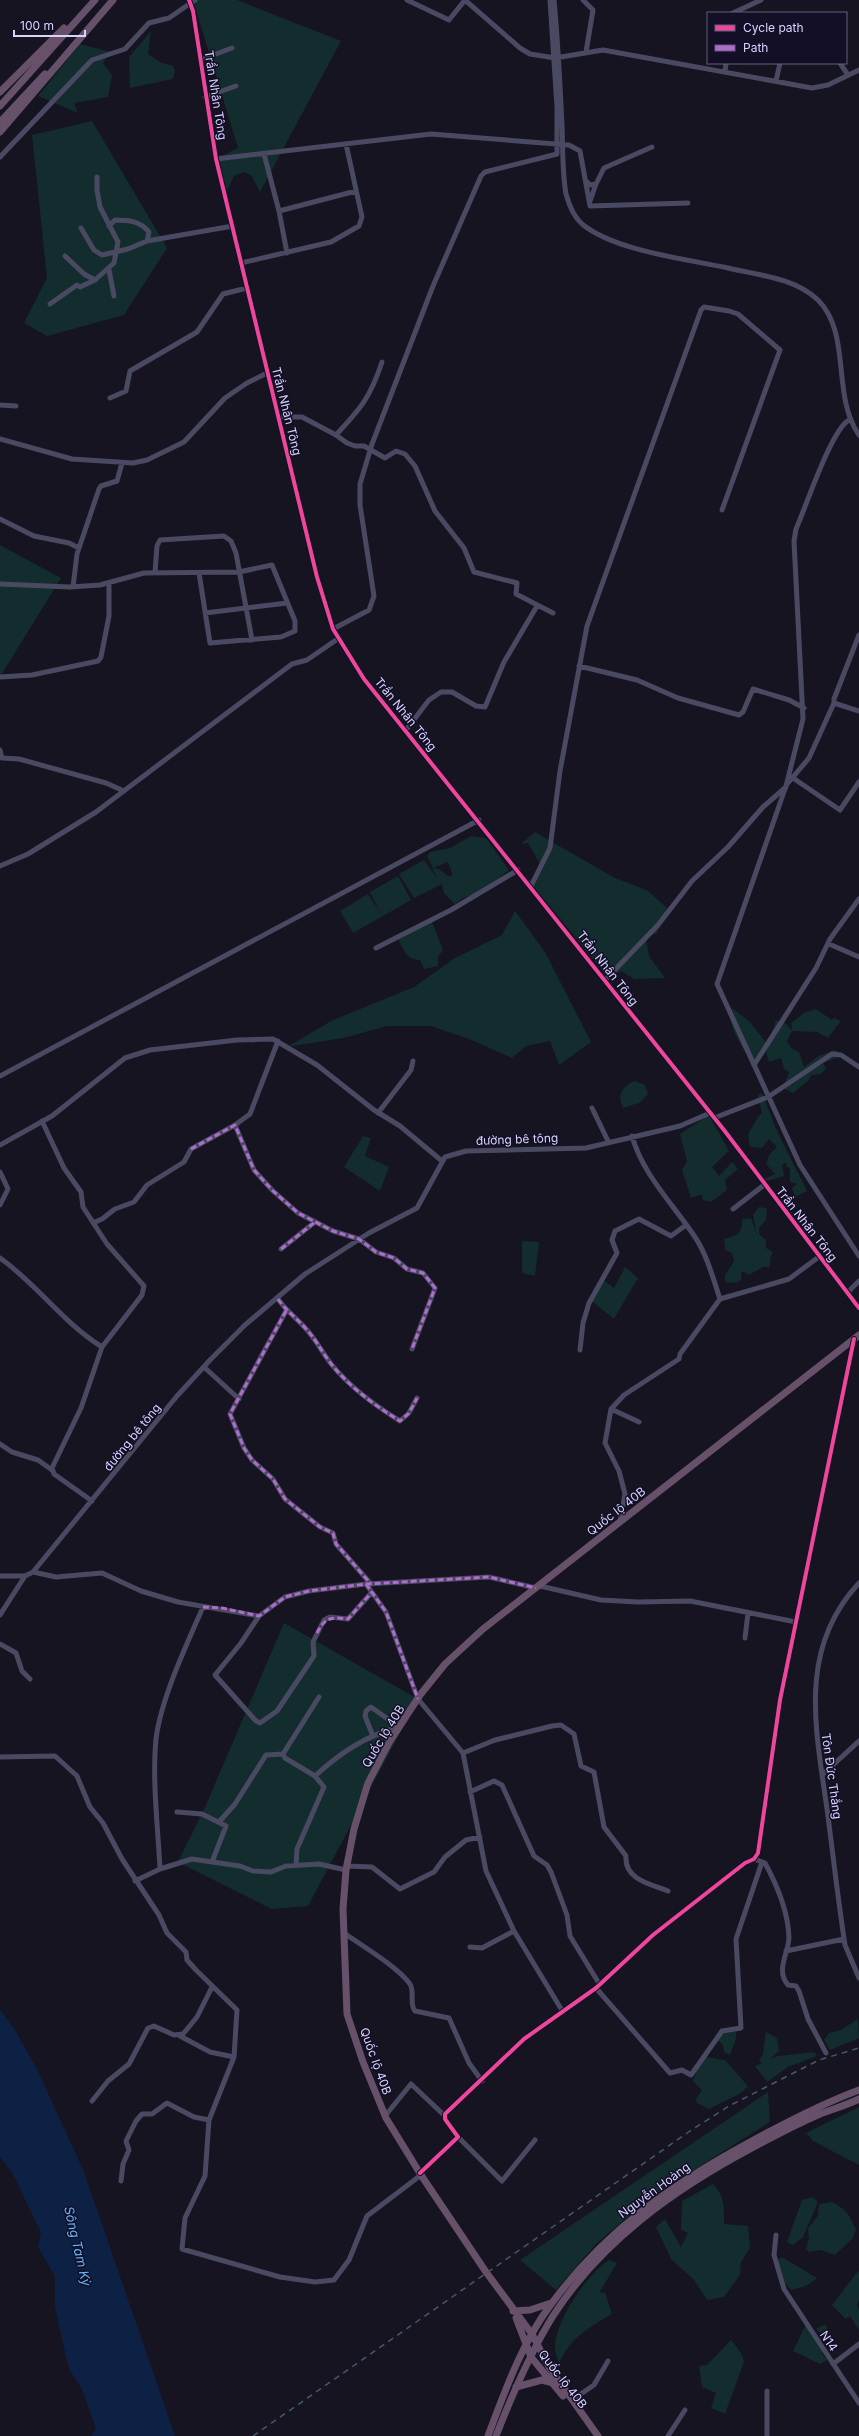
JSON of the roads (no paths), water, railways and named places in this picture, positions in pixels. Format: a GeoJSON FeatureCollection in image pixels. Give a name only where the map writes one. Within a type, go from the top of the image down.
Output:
{"type":"FeatureCollection","features":[{"type":"Feature","properties":{"kind":"highway"},"geometry":{"type":"LineString","coordinates":[[0,106],[92,0]]}},
{"type":"Feature","properties":{"kind":"highway"},"geometry":{"type":"LineString","coordinates":[[80,14],[95,0]]}},
{"type":"Feature","properties":{"kind":"highway"},"geometry":{"type":"LineString","coordinates":[[0,122],[112,0]]}},
{"type":"Feature","properties":{"kind":"highway"},"geometry":{"type":"LineString","coordinates":[[0,92],[68,27]]}},
{"type":"Feature","properties":{"kind":"highway"},"geometry":{"type":"LineString","coordinates":[[0,132],[83,33]]}},
{"type":"Feature","properties":{"kind":"highway","name":"Quốc lộ 40B"},"geometry":{"type":"LineString","coordinates":[[598,2436],[550,2367],[532,2334],[513,2311],[421,2174],[385,2116],[363,2062],[347,2014],[343,1909],[346,1868],[354,1829],[368,1783],[399,1727],[445,1664],[483,1629],[857,1337]]}},
{"type":"Feature","properties":{"kind":"highway","name":"Nguyễn Hoàng"},"geometry":{"type":"LineString","coordinates":[[488,2436],[532,2334],[551,2303],[605,2241],[637,2212],[671,2188],[713,2162],[821,2105],[859,2090]]}},
{"type":"Feature","properties":{"kind":"highway","name":"Nguyễn Hoàng"},"geometry":{"type":"LineString","coordinates":[[496,2436],[516,2387],[553,2316],[582,2277],[614,2243],[666,2200],[695,2180],[752,2148],[819,2114],[858,2100]]}},
{"type":"Feature","properties":{"kind":"highway"},"geometry":{"type":"LineString","coordinates":[[513,2311],[530,2310],[551,2303]]}},
{"type":"Feature","properties":{"kind":"highway","name":"Quốc lộ 40B"},"geometry":{"type":"LineString","coordinates":[[513,2311],[531,2357],[553,2383],[593,2436]]}},
{"type":"Feature","properties":{"kind":"highway"},"geometry":{"type":"LineString","coordinates":[[516,2387],[542,2380],[553,2383]]}},
{"type":"Feature","properties":{"kind":"highway"},"geometry":{"type":"LineString","coordinates":[[484,2436],[495,2417]]}},
{"type":"Feature","properties":{"kind":"street","name":"Trần Nhân Tông"},"geometry":{"type":"LineString","coordinates":[[189,0],[193,11],[205,97],[216,159],[317,577],[333,629],[364,679],[479,820],[714,1118],[859,1308]]}},
{"type":"Feature","properties":{"kind":"street"},"geometry":{"type":"LineString","coordinates":[[0,157],[92,60],[100,55],[125,49],[149,23],[168,18],[195,0]]}},
{"type":"Feature","properties":{"kind":"street"},"geometry":{"type":"LineString","coordinates":[[407,0],[449,20],[465,0],[520,48],[530,54],[557,57],[603,50],[820,88],[859,70]]}},
{"type":"Feature","properties":{"kind":"street"},"geometry":{"type":"LineString","coordinates":[[550,0],[557,57]]}},
{"type":"Feature","properties":{"kind":"street"},"geometry":{"type":"LineString","coordinates":[[554,0],[560,145],[570,206],[578,220],[590,229],[639,249],[797,286],[817,300],[826,311],[834,327],[849,420],[859,435]]}},
{"type":"Feature","properties":{"kind":"street"},"geometry":{"type":"LineString","coordinates":[[582,0],[593,10],[586,52]]}},
{"type":"Feature","properties":{"kind":"street"},"geometry":{"type":"LineString","coordinates":[[735,12],[760,0]]}},
{"type":"Feature","properties":{"kind":"street"},"geometry":{"type":"LineString","coordinates":[[200,60],[232,48]]}},
{"type":"Feature","properties":{"kind":"street"},"geometry":{"type":"LineString","coordinates":[[725,71],[726,64]]}},
{"type":"Feature","properties":{"kind":"street"},"geometry":{"type":"LineString","coordinates":[[776,81],[780,64]]}},
{"type":"Feature","properties":{"kind":"street"},"geometry":{"type":"LineString","coordinates":[[841,64],[848,75]]}},
{"type":"Feature","properties":{"kind":"street"},"geometry":{"type":"LineString","coordinates":[[205,97],[236,86]]}},
{"type":"Feature","properties":{"kind":"street"},"geometry":{"type":"LineString","coordinates":[[216,159],[431,134],[569,145],[580,151],[590,206],[688,203]]}},
{"type":"Feature","properties":{"kind":"street"},"geometry":{"type":"LineString","coordinates":[[241,263],[331,242],[359,226],[362,218],[346,144]]}},
{"type":"Feature","properties":{"kind":"street"},"geometry":{"type":"LineString","coordinates":[[333,629],[369,610],[373,604],[374,596],[360,505],[360,484],[370,449],[433,286],[481,176],[485,172],[556,155],[560,145]]}},
{"type":"Feature","properties":{"kind":"street"},"geometry":{"type":"LineString","coordinates":[[590,202],[596,184],[604,168],[652,147]]}},
{"type":"Feature","properties":{"kind":"street"},"geometry":{"type":"LineString","coordinates":[[264,154],[279,211],[287,253]]}},
{"type":"Feature","properties":{"kind":"street"},"geometry":{"type":"LineString","coordinates":[[50,304],[77,285],[80,287],[95,280],[109,270],[114,263],[118,242],[100,207],[97,190],[97,177]]}},
{"type":"Feature","properties":{"kind":"street"},"geometry":{"type":"LineString","coordinates":[[586,181],[590,185],[596,184]]}},
{"type":"Feature","properties":{"kind":"street"},"geometry":{"type":"LineString","coordinates":[[279,211],[356,192]]}},
{"type":"Feature","properties":{"kind":"street"},"geometry":{"type":"LineString","coordinates":[[109,226],[115,220],[131,220],[143,225],[148,232],[147,241]]}},
{"type":"Feature","properties":{"kind":"street"},"geometry":{"type":"LineString","coordinates":[[81,228],[99,254],[128,249],[147,241],[233,226]]}},
{"type":"Feature","properties":{"kind":"street"},"geometry":{"type":"LineString","coordinates":[[65,256],[84,274],[95,280]]}},
{"type":"Feature","properties":{"kind":"street"},"geometry":{"type":"LineString","coordinates":[[109,270],[114,296]]}},
{"type":"Feature","properties":{"kind":"street"},"geometry":{"type":"LineString","coordinates":[[110,398],[126,391],[130,371],[197,332],[223,294],[247,288]]}},
{"type":"Feature","properties":{"kind":"street"},"geometry":{"type":"LineString","coordinates":[[531,886],[550,848],[558,783],[585,632],[696,325],[704,308],[729,311],[738,314],[780,350],[722,510]]}},
{"type":"Feature","properties":{"kind":"street"},"geometry":{"type":"LineString","coordinates":[[336,434],[366,400],[373,389],[382,362]]}},
{"type":"Feature","properties":{"kind":"street"},"geometry":{"type":"LineString","coordinates":[[0,440],[72,459],[122,463],[147,460],[184,442],[225,398],[247,382],[268,373]]}},
{"type":"Feature","properties":{"kind":"street"},"geometry":{"type":"LineString","coordinates":[[0,405],[16,406]]}},
{"type":"Feature","properties":{"kind":"street"},"geometry":{"type":"LineString","coordinates":[[278,417],[302,417],[336,434],[353,446],[363,445],[385,458],[396,451],[405,454],[420,476],[435,511],[465,551],[474,572],[517,583],[516,594],[553,613]]}},
{"type":"Feature","properties":{"kind":"street"},"geometry":{"type":"LineString","coordinates":[[849,420],[842,426],[829,450],[796,529],[794,541],[804,708],[800,735],[787,785],[717,981],[721,997],[800,1165],[859,1256]]}},
{"type":"Feature","properties":{"kind":"street"},"geometry":{"type":"LineString","coordinates":[[73,587],[79,548],[99,489],[104,485],[117,482],[122,463]]}},
{"type":"Feature","properties":{"kind":"street"},"geometry":{"type":"LineString","coordinates":[[0,518],[34,536],[69,543],[79,548]]}},
{"type":"Feature","properties":{"kind":"street"},"geometry":{"type":"LineString","coordinates":[[155,572],[157,546],[160,540],[224,536],[231,542],[236,553],[252,640]]}},
{"type":"Feature","properties":{"kind":"street"},"geometry":{"type":"LineString","coordinates":[[0,584],[73,587],[108,583],[144,572],[239,572],[274,566],[296,626],[295,631],[281,637],[210,643],[199,573]]}},
{"type":"Feature","properties":{"kind":"street"},"geometry":{"type":"LineString","coordinates":[[0,677],[32,675],[98,661],[101,656],[109,616],[108,583]]}},
{"type":"Feature","properties":{"kind":"street"},"geometry":{"type":"LineString","coordinates":[[204,612],[287,603]]}},
{"type":"Feature","properties":{"kind":"street"},"geometry":{"type":"LineString","coordinates":[[406,730],[429,700],[441,692],[452,692],[476,706],[485,707],[504,662],[538,606]]}},
{"type":"Feature","properties":{"kind":"street"},"geometry":{"type":"LineString","coordinates":[[605,980],[658,925],[692,881],[728,847],[763,807],[787,785],[810,758],[834,703],[834,699],[859,635]]}},
{"type":"Feature","properties":{"kind":"street"},"geometry":{"type":"LineString","coordinates":[[0,866],[28,854],[96,812],[292,664],[307,660],[339,638]]}},
{"type":"Feature","properties":{"kind":"street"},"geometry":{"type":"LineString","coordinates":[[579,666],[637,680],[678,698],[739,716],[743,712],[753,689],[789,700],[804,708]]}},
{"type":"Feature","properties":{"kind":"street"},"geometry":{"type":"LineString","coordinates":[[834,703],[859,711]]}},
{"type":"Feature","properties":{"kind":"street"},"geometry":{"type":"LineString","coordinates":[[0,750],[2,758],[19,759],[106,783],[124,791]]}},
{"type":"Feature","properties":{"kind":"street"},"geometry":{"type":"LineString","coordinates":[[793,778],[840,810],[859,782]]}},
{"type":"Feature","properties":{"kind":"street"},"geometry":{"type":"LineString","coordinates":[[0,1076],[479,820]]}},
{"type":"Feature","properties":{"kind":"street"},"geometry":{"type":"LineString","coordinates":[[376,948],[451,910],[518,870]]}},
{"type":"Feature","properties":{"kind":"street"},"geometry":{"type":"LineString","coordinates":[[754,1065],[761,1058],[836,930],[859,899]]}},
{"type":"Feature","properties":{"kind":"street"},"geometry":{"type":"LineString","coordinates":[[829,944],[859,957]]}},
{"type":"Feature","properties":{"kind":"street"},"geometry":{"type":"LineString","coordinates":[[0,1145],[52,1116],[125,1058],[150,1050],[237,1040],[278,1041],[318,1065],[378,1113],[400,1126],[442,1161]]}},
{"type":"Feature","properties":{"kind":"street"},"geometry":{"type":"LineString","coordinates":[[93,1223],[102,1219],[115,1209],[134,1202],[147,1185],[184,1162],[191,1149],[235,1125],[250,1114],[278,1041]]}},
{"type":"Feature","properties":{"kind":"street"},"geometry":{"type":"LineString","coordinates":[[714,1118],[768,1097],[832,1054],[841,1055],[859,1067]]}},
{"type":"Feature","properties":{"kind":"street"},"geometry":{"type":"LineString","coordinates":[[378,1113],[411,1070],[413,1061]]}},
{"type":"Feature","properties":{"kind":"street"},"geometry":{"type":"LineString","coordinates":[[592,1108],[608,1141]]}},
{"type":"Feature","properties":{"kind":"street","name":"đường bê tông"},"geometry":{"type":"LineString","coordinates":[[0,1576],[25,1576],[33,1572],[177,1396],[245,1325],[278,1299],[305,1274],[359,1239],[417,1208],[425,1196],[445,1157],[466,1151],[586,1148],[608,1141],[680,1126],[710,1113]]}},
{"type":"Feature","properties":{"kind":"street"},"geometry":{"type":"LineString","coordinates":[[42,1122],[64,1168],[81,1192],[83,1207],[107,1244],[142,1283],[144,1289],[102,1347],[81,1408],[52,1470]]}},
{"type":"Feature","properties":{"kind":"street"},"geometry":{"type":"LineString","coordinates":[[235,1125],[254,1170],[272,1190],[298,1213],[315,1222],[359,1239],[376,1252],[394,1258],[407,1269],[424,1273],[435,1288],[412,1349]]}},
{"type":"Feature","properties":{"kind":"street"},"geometry":{"type":"LineString","coordinates":[[632,1136],[635,1147],[648,1171],[702,1248],[720,1299]]}},
{"type":"Feature","properties":{"kind":"street"},"geometry":{"type":"LineString","coordinates":[[0,1172],[8,1189],[0,1205]]}},
{"type":"Feature","properties":{"kind":"street"},"geometry":{"type":"LineString","coordinates":[[733,1209],[764,1185]]}},
{"type":"Feature","properties":{"kind":"street"},"geometry":{"type":"LineString","coordinates":[[580,1350],[583,1323],[589,1303],[617,1253],[612,1240],[615,1231],[639,1219],[670,1236],[686,1225]]}},
{"type":"Feature","properties":{"kind":"street"},"geometry":{"type":"LineString","coordinates":[[281,1249],[315,1222]]}},
{"type":"Feature","properties":{"kind":"street"},"geometry":{"type":"LineString","coordinates":[[620,1522],[625,1494],[619,1471],[605,1443],[611,1409],[624,1395],[679,1358],[680,1354],[720,1299],[789,1279],[820,1256]]}},
{"type":"Feature","properties":{"kind":"street"},"geometry":{"type":"LineString","coordinates":[[0,1258],[13,1267],[72,1326],[102,1347]]}},
{"type":"Feature","properties":{"kind":"street"},"geometry":{"type":"LineString","coordinates":[[847,1293],[859,1281]]}},
{"type":"Feature","properties":{"kind":"street"},"geometry":{"type":"LineString","coordinates":[[278,1299],[286,1311],[307,1329],[331,1364],[354,1389],[400,1421],[409,1413],[417,1398]]}},
{"type":"Feature","properties":{"kind":"street"},"geometry":{"type":"LineString","coordinates":[[286,1311],[230,1414],[244,1448],[252,1460],[273,1479],[285,1499],[320,1527],[333,1533],[336,1544],[368,1584],[386,1612],[418,1699],[463,1753],[486,1871],[514,1931],[563,2012]]}},
{"type":"Feature","properties":{"kind":"street"},"geometry":{"type":"LineString","coordinates":[[445,2116],[461,2097],[482,2081],[524,2039],[598,1987],[653,1935],[745,1863],[754,1859],[761,1846],[780,1700],[857,1337]]}},
{"type":"Feature","properties":{"kind":"street"},"geometry":{"type":"LineString","coordinates":[[204,1367],[239,1399]]}},
{"type":"Feature","properties":{"kind":"street"},"geometry":{"type":"LineString","coordinates":[[611,1409],[640,1422]]}},
{"type":"Feature","properties":{"kind":"street"},"geometry":{"type":"LineString","coordinates":[[0,1444],[12,1452],[38,1460],[92,1501]]}},
{"type":"Feature","properties":{"kind":"street"},"geometry":{"type":"LineString","coordinates":[[33,1572],[56,1577],[102,1573],[141,1591],[203,1607],[222,1608],[259,1616]]}},
{"type":"Feature","properties":{"kind":"street"},"geometry":{"type":"LineString","coordinates":[[0,1615],[25,1576]]}},
{"type":"Feature","properties":{"kind":"street"},"geometry":{"type":"LineString","coordinates":[[372,1592],[348,1619],[330,1617],[324,1620],[313,1642],[314,1656],[277,1711],[260,1723],[256,1721],[215,1675],[241,1643],[259,1616],[285,1597],[309,1591],[368,1584],[489,1577],[601,1600],[638,1602],[690,1601],[796,1622]]}},
{"type":"Feature","properties":{"kind":"street","name":"Tôn Đức Thắng"},"geometry":{"type":"LineString","coordinates":[[859,1584],[836,1614],[819,1660],[814,1706],[844,1939],[859,1978]]}},
{"type":"Feature","properties":{"kind":"street"},"geometry":{"type":"LineString","coordinates":[[160,1869],[156,1738],[162,1713],[178,1667],[203,1607]]}},
{"type":"Feature","properties":{"kind":"street"},"geometry":{"type":"LineString","coordinates":[[745,1638],[748,1613]]}},
{"type":"Feature","properties":{"kind":"street"},"geometry":{"type":"LineString","coordinates":[[0,1644],[16,1653],[22,1671],[30,1679]]}},
{"type":"Feature","properties":{"kind":"street"},"geometry":{"type":"LineString","coordinates":[[283,1754],[319,1697]]}},
{"type":"Feature","properties":{"kind":"street"},"geometry":{"type":"LineString","coordinates":[[373,1736],[365,1716],[366,1711],[371,1707],[399,1727]]}},
{"type":"Feature","properties":{"kind":"street"},"geometry":{"type":"LineString","coordinates":[[463,1753],[495,1740],[552,1726],[561,1726],[574,1734],[581,1766],[594,1772],[604,1827],[626,1856],[627,1869],[640,1880],[668,1891]]}},
{"type":"Feature","properties":{"kind":"street"},"geometry":{"type":"LineString","coordinates":[[315,1776],[345,1750],[373,1736],[399,1727]]}},
{"type":"Feature","properties":{"kind":"street"},"geometry":{"type":"LineString","coordinates":[[822,1775],[859,1741]]}},
{"type":"Feature","properties":{"kind":"street"},"geometry":{"type":"LineString","coordinates":[[283,1754],[285,1758],[315,1776],[323,1784],[324,1790],[297,1849],[296,1866]]}},
{"type":"Feature","properties":{"kind":"street"},"geometry":{"type":"LineString","coordinates":[[219,1822],[235,1804],[266,1755],[283,1754]]}},
{"type":"Feature","properties":{"kind":"street"},"geometry":{"type":"LineString","coordinates":[[0,1757],[55,1756],[77,1776],[90,1807],[103,1824],[135,1881],[159,1915],[167,1933],[186,1952],[187,1960],[236,2010],[234,2057],[209,2120],[205,2176],[185,2218],[181,2246],[184,2250],[232,2262],[260,2273],[314,2282],[336,2279],[349,2260],[367,2216],[421,2174],[458,2137]]}},
{"type":"Feature","properties":{"kind":"street"},"geometry":{"type":"LineString","coordinates":[[470,1792],[494,1781],[502,1785],[534,1856],[547,1864],[551,1872],[567,1915],[570,1936],[598,1987],[670,2073],[682,2070],[691,2075],[722,2031],[741,2028],[736,1939],[762,1862]]}},
{"type":"Feature","properties":{"kind":"street"},"geometry":{"type":"LineString","coordinates":[[177,1812],[202,1814],[219,1822],[227,1828],[212,1862]]}},
{"type":"Feature","properties":{"kind":"street"},"geometry":{"type":"LineString","coordinates":[[135,1881],[160,1869],[192,1859],[240,1866],[253,1871],[271,1872],[286,1866],[319,1864],[346,1868],[372,1867],[400,1889],[434,1872],[445,1857],[466,1840],[480,1837]]}},
{"type":"Feature","properties":{"kind":"street"},"geometry":{"type":"LineString","coordinates":[[754,1859],[765,1863],[779,1891],[788,1930],[786,1951],[782,1966],[785,1980],[788,1985],[796,1986],[799,1991],[808,2019],[826,2053]]}},
{"type":"Feature","properties":{"kind":"street"},"geometry":{"type":"LineString","coordinates":[[470,1947],[482,1948],[514,1931]]}},
{"type":"Feature","properties":{"kind":"street"},"geometry":{"type":"LineString","coordinates":[[344,1933],[405,1979],[411,1986],[412,2005],[415,2011],[449,2018],[469,2063],[482,2081]]}},
{"type":"Feature","properties":{"kind":"street"},"geometry":{"type":"LineString","coordinates":[[786,1951],[795,1951],[844,1939]]}},
{"type":"Feature","properties":{"kind":"street"},"geometry":{"type":"LineString","coordinates":[[180,2036],[197,2017],[212,1987]]}},
{"type":"Feature","properties":{"kind":"street"},"geometry":{"type":"LineString","coordinates":[[92,2100],[108,2081],[129,2064],[150,2027],[180,2036],[210,2052],[234,2057]]}},
{"type":"Feature","properties":{"kind":"street"},"geometry":{"type":"LineString","coordinates":[[385,2116],[411,2084],[445,2116],[458,2137],[502,2181],[535,2140]]}},
{"type":"Feature","properties":{"kind":"street"},"geometry":{"type":"LineString","coordinates":[[121,2182],[123,2164],[129,2150],[126,2141],[136,2121],[142,2114],[152,2114],[167,2103],[194,2117],[209,2120]]}},
{"type":"Feature","properties":{"kind":"street","name":"N14"},"geometry":{"type":"LineString","coordinates":[[776,2235],[774,2255],[784,2289],[859,2403]]}},
{"type":"Feature","properties":{"kind":"street"},"geometry":{"type":"LineString","coordinates":[[833,2364],[859,2344]]}},
{"type":"Feature","properties":{"kind":"street"},"geometry":{"type":"LineString","coordinates":[[572,2400],[594,2386],[608,2360]]}},
{"type":"Feature","properties":{"kind":"street"},"geometry":{"type":"LineString","coordinates":[[767,2391],[767,2436]]}},
{"type":"Feature","properties":{"kind":"street"},"geometry":{"type":"LineString","coordinates":[[668,2436],[686,2410]]}},
{"type":"Feature","properties":{"kind":"water","name":"Sông Tam Kỳ"},"geometry":{"type":"Polygon","coordinates":[[[0,2010],[13,2027],[36,2067],[84,2172],[175,2436],[91,2436],[96,2428],[82,2389],[69,2369],[55,2308],[55,2277],[38,2247],[41,2233],[13,2174],[0,2157],[0,2010]]]}},
{"type":"Feature","properties":{"kind":"railway"},"geometry":{"type":"LineString","coordinates":[[253,2436],[690,2131],[729,2106],[819,2060],[859,2048]]}}]}
